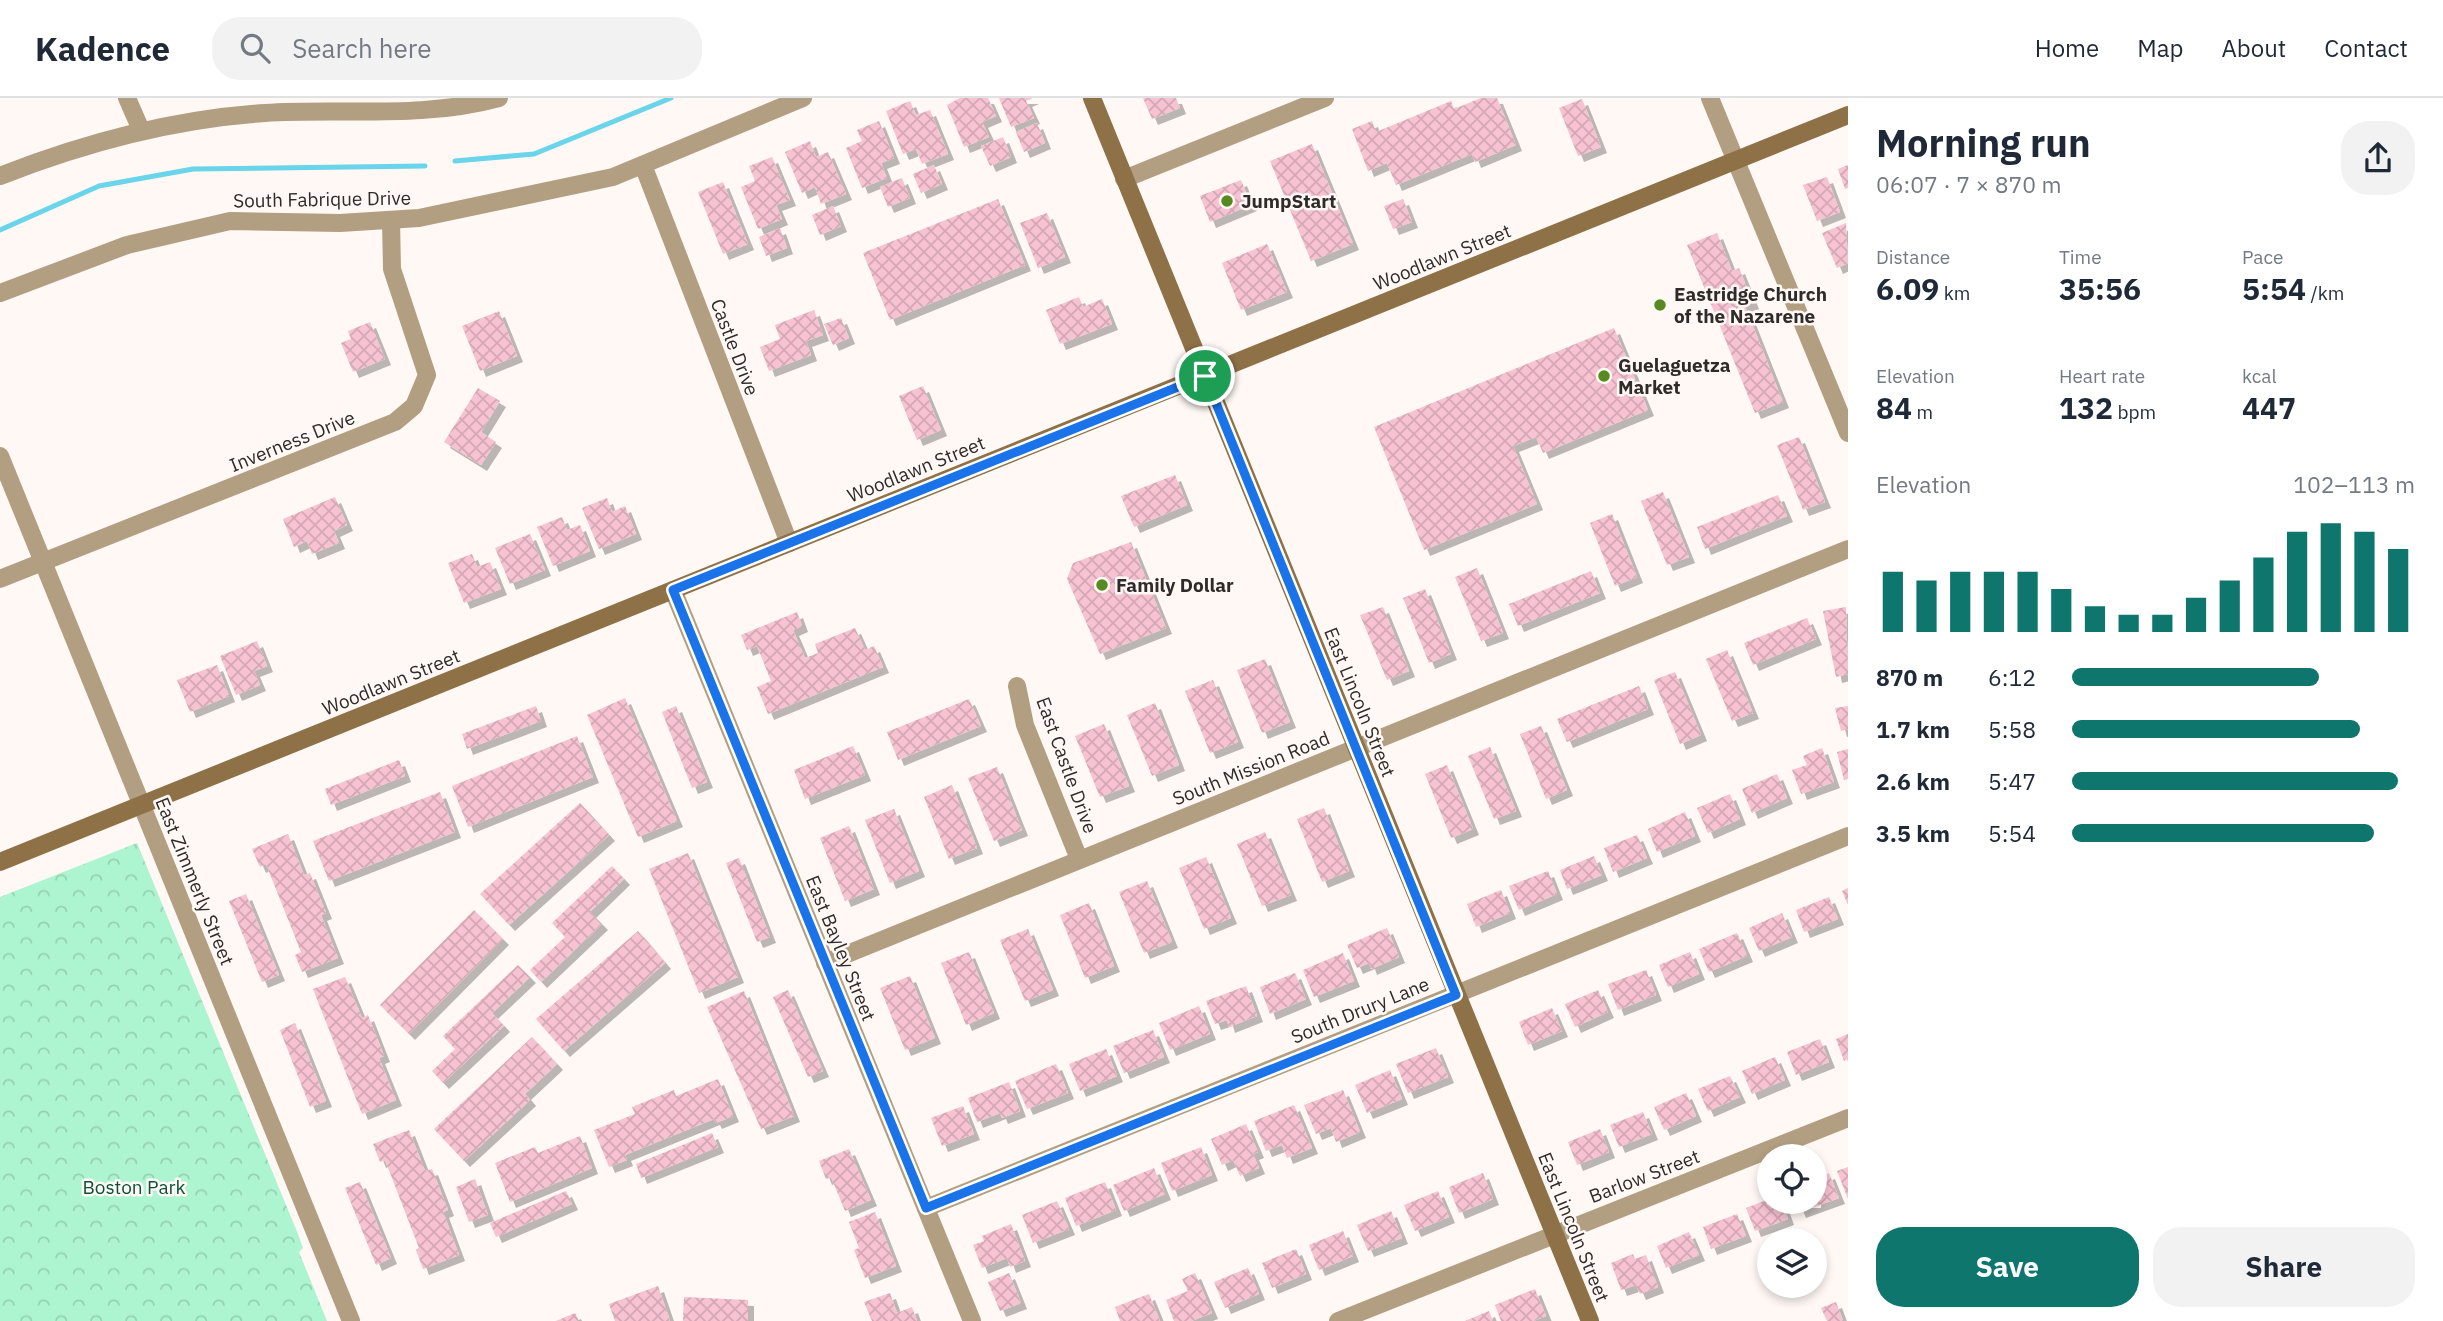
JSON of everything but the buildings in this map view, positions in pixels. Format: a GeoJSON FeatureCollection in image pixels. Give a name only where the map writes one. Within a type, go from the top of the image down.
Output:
{"type":"FeatureCollection","features":[{"type":"Feature","properties":{"kind":"street"},"geometry":{"type":"LineString","coordinates":[[127,98],[141,130]]}},
{"type":"Feature","properties":{"kind":"street"},"geometry":{"type":"LineString","coordinates":[[0,176],[141,130],[264,113],[399,105],[472,105],[499,98]]}},
{"type":"Feature","properties":{"kind":"street","name":"South Fabrique Drive"},"geometry":{"type":"LineString","coordinates":[[0,293],[127,245],[230,221],[340,223],[419,218],[612,177],[803,98]]}},
{"type":"Feature","properties":{"kind":"street","name":"East Lincoln Street"},"geometry":{"type":"LineString","coordinates":[[1092,98],[1590,1321]]}},
{"type":"Feature","properties":{"kind":"street"},"geometry":{"type":"LineString","coordinates":[[1124,179],[1325,98]]}},
{"type":"Feature","properties":{"kind":"street"},"geometry":{"type":"LineString","coordinates":[[1710,98],[1848,433]]}},
{"type":"Feature","properties":{"kind":"street","name":"Woodlawn Street"},"geometry":{"type":"LineString","coordinates":[[0,862],[1848,115]]}},
{"type":"Feature","properties":{"kind":"street","name":"Castle Drive"},"geometry":{"type":"LineString","coordinates":[[643,165],[789,543]]}},
{"type":"Feature","properties":{"kind":"street","name":"Inverness Drive"},"geometry":{"type":"LineString","coordinates":[[0,579],[395,422],[414,406],[426,375],[392,269],[391,220]]}},
{"type":"Feature","properties":{"kind":"street","name":"East Zimmerly Street"},"geometry":{"type":"LineString","coordinates":[[0,456],[351,1321]]}},
{"type":"Feature","properties":{"kind":"street","name":"South Mission Road"},"geometry":{"type":"LineString","coordinates":[[825,963],[1848,549]]}},
{"type":"Feature","properties":{"kind":"street","name":"East Bayley Street"},"geometry":{"type":"LineString","coordinates":[[673,590],[972,1321]]}},
{"type":"Feature","properties":{"kind":"street","name":"East Castle Drive"},"geometry":{"type":"LineString","coordinates":[[1017,686],[1025,725],[1079,859]]}},
{"type":"Feature","properties":{"kind":"street","name":"South Drury Lane"},"geometry":{"type":"LineString","coordinates":[[926,1208],[1848,836]]}},
{"type":"Feature","properties":{"kind":"street","name":"Barlow Street"},"geometry":{"type":"LineString","coordinates":[[1338,1321],[1848,1118]]}},
{"type":"Feature","properties":{"kind":"green space","name":"Boston Park"},"geometry":{"type":"Polygon","coordinates":[[[137,843],[298,1234],[303,1248],[299,1252],[327,1321],[0,1321],[0,897],[137,843]]]}},
{"type":"Feature","properties":{"kind":"waterway"},"geometry":{"type":"LineString","coordinates":[[455,161],[534,154],[671,98]]}},
{"type":"Feature","properties":{"kind":"waterway"},"geometry":{"type":"LineString","coordinates":[[0,230],[99,186],[193,169],[425,166]]}},
{"type":"Feature","properties":{"kind":"place","name":"JumpStart"},"geometry":{"type":"Point","coordinates":[1227,201]}},
{"type":"Feature","properties":{"kind":"place","name":"Eastridge Church of the Nazarene"},"geometry":{"type":"Point","coordinates":[1660,305]}},
{"type":"Feature","properties":{"kind":"place","name":"Guelaguetza Market"},"geometry":{"type":"Point","coordinates":[1604,376]}},
{"type":"Feature","properties":{"kind":"place","name":"Family Dollar"},"geometry":{"type":"Point","coordinates":[1102,585]}},
{"type":"Feature","properties":{"kind":"route"},"geometry":{"type":"LineString","coordinates":[[1205,376],[1456,995],[926,1208],[673,590],[1205,376]]}}]}
